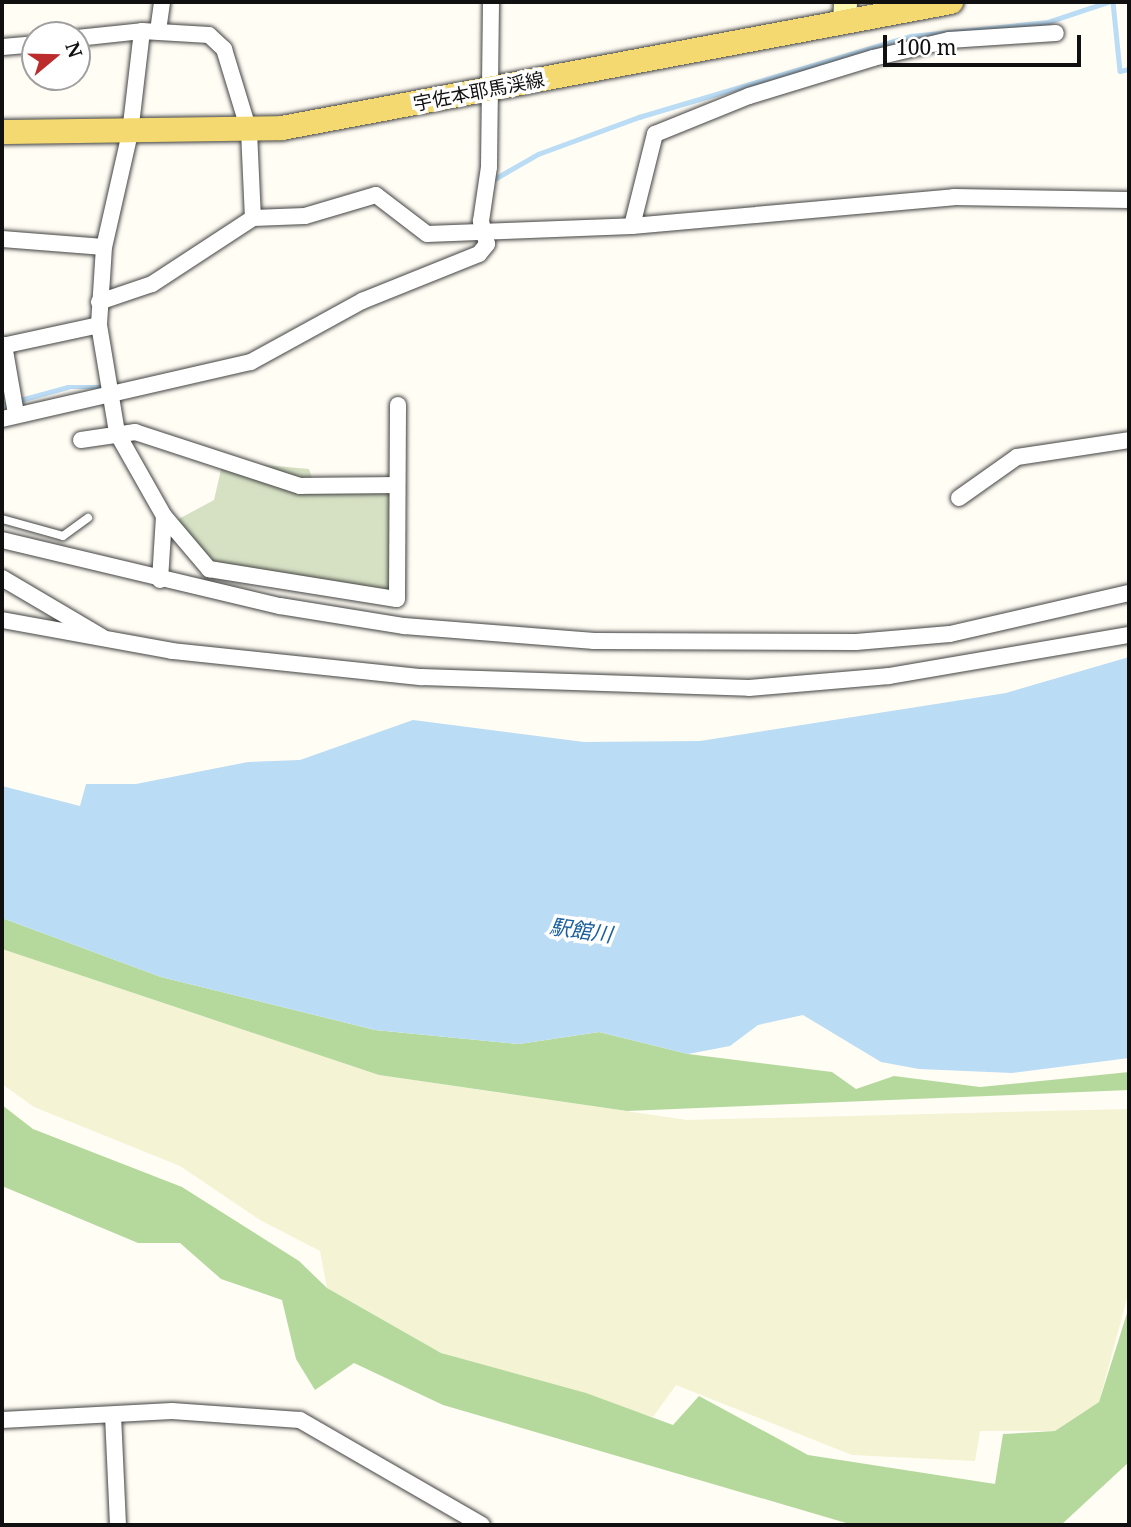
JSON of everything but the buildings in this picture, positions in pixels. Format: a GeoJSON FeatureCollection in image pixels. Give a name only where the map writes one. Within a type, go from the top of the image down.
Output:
{"type":"FeatureCollection","features":[{"type":"Feature","properties":{"kind":"main road","name":"宇佐本耶馬渓線"},"geometry":{"type":"LineString","coordinates":[[2,132],[249,131],[490,90],[845,12],[951,2]]}},
{"type":"Feature","properties":{"kind":"street"},"geometry":{"type":"LineString","coordinates":[[162,2],[150,31],[104,247],[99,325],[107,390],[117,433],[163,516],[209,569],[390,601],[401,589],[393,485],[398,405]]}},
{"type":"Feature","properties":{"kind":"street"},"geometry":{"type":"LineString","coordinates":[[99,325],[3,346],[9,417],[107,390],[215,372],[271,354],[362,301],[465,263],[487,244],[483,230],[491,2]]}},
{"type":"Feature","properties":{"kind":"street"},"geometry":{"type":"LineString","coordinates":[[91,37],[150,31],[201,33],[220,43],[249,131],[253,218]]}},
{"type":"Feature","properties":{"kind":"street"},"geometry":{"type":"LineString","coordinates":[[632,226],[654,134],[749,96],[873,58],[948,40],[1056,33]]}},
{"type":"Feature","properties":{"kind":"street"},"geometry":{"type":"LineString","coordinates":[[2,47],[21,45]]}},
{"type":"Feature","properties":{"kind":"street"},"geometry":{"type":"LineString","coordinates":[[99,302],[152,284],[253,218],[305,216],[376,195],[422,234],[632,226],[954,197],[1129,200]]}},
{"type":"Feature","properties":{"kind":"street"},"geometry":{"type":"LineString","coordinates":[[2,239],[104,247]]}},
{"type":"Feature","properties":{"kind":"street"},"geometry":{"type":"LineString","coordinates":[[81,440],[117,433],[210,454],[300,486],[393,485]]}},
{"type":"Feature","properties":{"kind":"street"},"geometry":{"type":"LineString","coordinates":[[958,498],[1017,457],[1129,440]]}},
{"type":"Feature","properties":{"kind":"street"},"geometry":{"type":"LineString","coordinates":[[160,580],[163,516]]}},
{"type":"Feature","properties":{"kind":"street"},"geometry":{"type":"LineString","coordinates":[[2,540],[160,580],[404,626],[594,641],[856,642],[950,634],[1129,593]]}},
{"type":"Feature","properties":{"kind":"street"},"geometry":{"type":"LineString","coordinates":[[2,578],[111,642]]}},
{"type":"Feature","properties":{"kind":"street"},"geometry":{"type":"LineString","coordinates":[[2,620],[111,642],[421,677],[749,688],[889,676],[1129,635]]}},
{"type":"Feature","properties":{"kind":"street"},"geometry":{"type":"LineString","coordinates":[[2,1420],[202,1411],[300,1420],[473,1523]]}},
{"type":"Feature","properties":{"kind":"street"},"geometry":{"type":"LineString","coordinates":[[113,1415],[118,1525]]}},
{"type":"Feature","properties":{"kind":"lane"},"geometry":{"type":"LineString","coordinates":[[2,519],[63,536],[88,518]]}},
{"type":"Feature","properties":{"kind":"green space"},"geometry":{"type":"Polygon","coordinates":[[[223,461],[309,469],[313,481],[390,491],[397,591],[213,567],[173,522],[214,500],[223,461]]]}},
{"type":"Feature","properties":{"kind":"green space"},"geometry":{"type":"Polygon","coordinates":[[[2,918],[161,977],[375,1030],[519,1044],[599,1032],[688,1054],[832,1072],[856,1089],[894,1076],[980,1087],[1129,1072],[1129,1090],[627,1111],[379,1075],[2,949],[2,918]]]}},
{"type":"Feature","properties":{"kind":"green space"},"geometry":{"type":"Polygon","coordinates":[[[2,949],[379,1075],[687,1120],[1129,1109],[1129,1291],[1099,1402],[1055,1431],[980,1431],[975,1461],[852,1455],[676,1385],[653,1417],[441,1353],[327,1288],[320,1251],[260,1220],[180,1166],[34,1107],[2,1084],[2,949]]]}},
{"type":"Feature","properties":{"kind":"green space"},"geometry":{"type":"Polygon","coordinates":[[[2,1105],[33,1129],[182,1187],[299,1261],[327,1288],[441,1353],[586,1393],[673,1425],[699,1396],[808,1455],[995,1484],[1003,1434],[1055,1431],[1099,1402],[1129,1307],[1129,1462],[1061,1525],[853,1525],[443,1405],[354,1363],[315,1390],[296,1359],[282,1300],[221,1279],[180,1243],[138,1243],[2,1186],[2,1105]]]}},
{"type":"Feature","properties":{"kind":"water","name":"駅館川"},"geometry":{"type":"Polygon","coordinates":[[[1129,657],[1129,1058],[1012,1073],[919,1069],[881,1062],[803,1015],[758,1025],[730,1046],[688,1054],[599,1032],[519,1044],[375,1030],[161,977],[2,918],[2,786],[80,806],[86,784],[136,784],[248,762],[300,760],[413,720],[584,742],[700,741],[1006,693],[1129,657]]]}},
{"type":"Feature","properties":{"kind":"waterway"},"geometry":{"type":"LineString","coordinates":[[491,181],[538,154],[639,117],[911,36],[1048,22],[1108,2]]}},
{"type":"Feature","properties":{"kind":"waterway"},"geometry":{"type":"LineString","coordinates":[[1113,2],[1120,71],[1129,69]]}},
{"type":"Feature","properties":{"kind":"waterway"},"geometry":{"type":"LineString","coordinates":[[2,405],[68,387],[107,387]]}}]}
